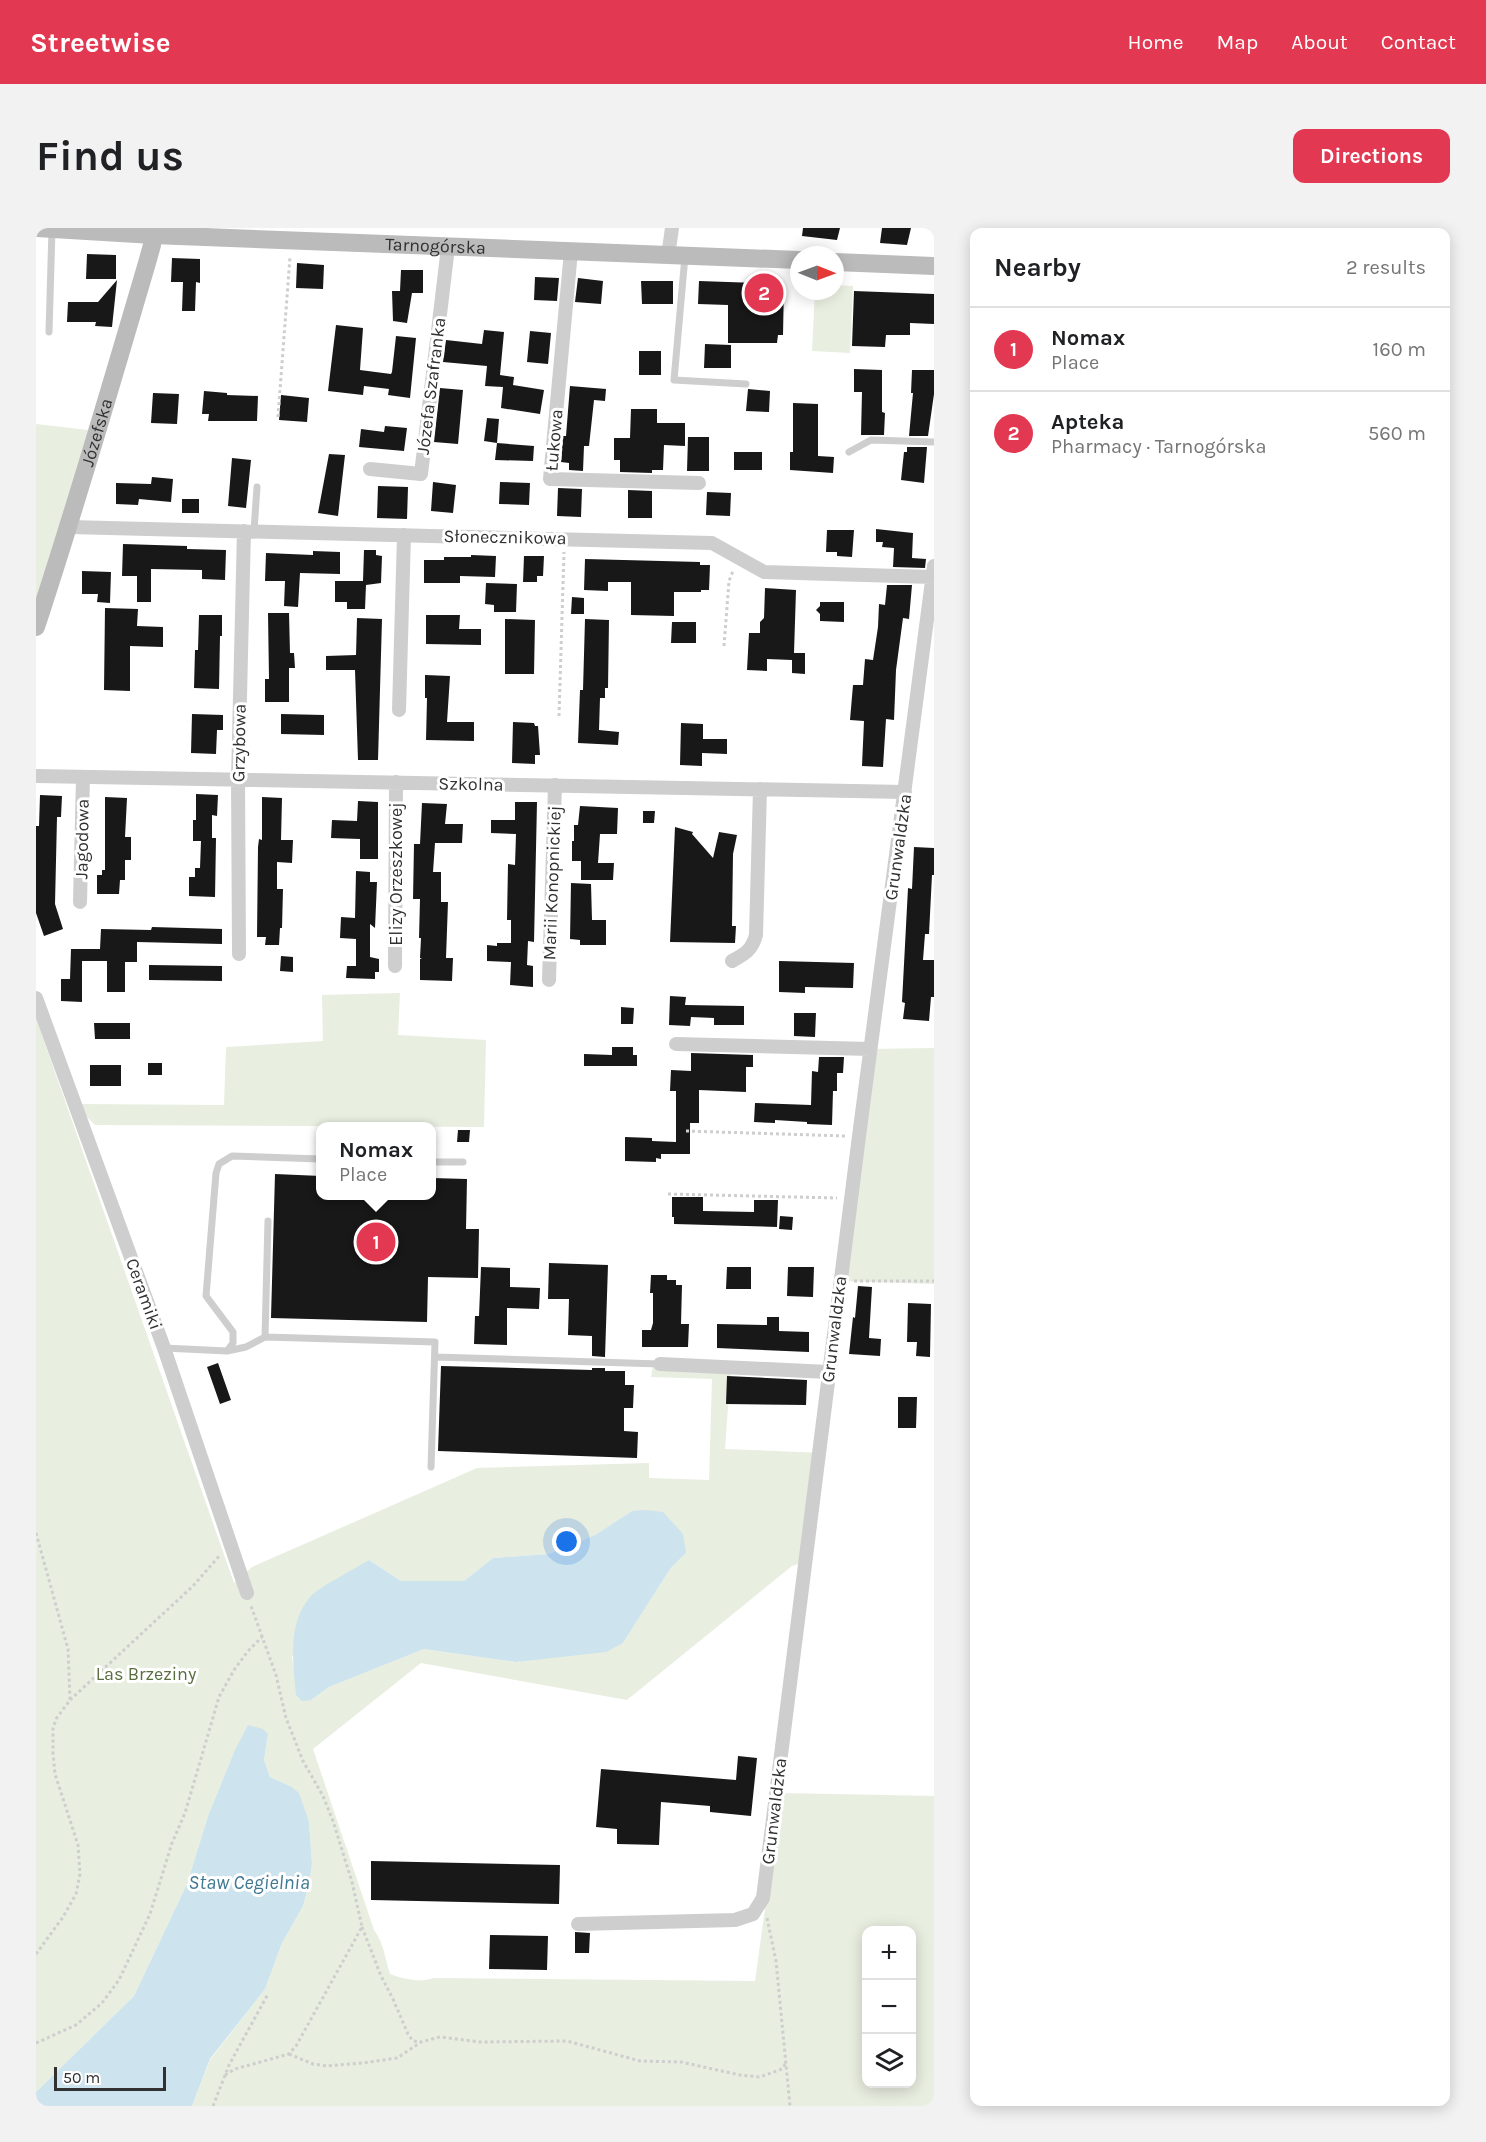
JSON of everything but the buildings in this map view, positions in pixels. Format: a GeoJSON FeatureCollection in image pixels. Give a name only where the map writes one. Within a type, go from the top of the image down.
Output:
{"type":"FeatureCollection","features":[{"type":"Feature","properties":{"kind":"street"},"geometry":{"type":"LineString","coordinates":[[672,228],[677,256]]}},
{"type":"Feature","properties":{"kind":"street","name":"Tarnogórska"},"geometry":{"type":"LineString","coordinates":[[44,229],[153,235],[175,232],[291,240],[790,261]]}},
{"type":"Feature","properties":{"kind":"street","name":"Józefska"},"geometry":{"type":"LineString","coordinates":[[36,627],[69,527],[88,456],[150,254],[153,235]]}},
{"type":"Feature","properties":{"kind":"street","name":"Józefa Szafranka"},"geometry":{"type":"LineString","coordinates":[[370,469],[421,474],[448,247]]}},
{"type":"Feature","properties":{"kind":"street","name":"Łukowa"},"geometry":{"type":"LineString","coordinates":[[571,251],[550,479],[699,483]]}},
{"type":"Feature","properties":{"kind":"street"},"geometry":{"type":"LineString","coordinates":[[844,262],[934,266]]}},
{"type":"Feature","properties":{"kind":"street","name":"Słonecznikowa"},"geometry":{"type":"LineString","coordinates":[[69,527],[712,543],[764,573],[933,572]]}},
{"type":"Feature","properties":{"kind":"street","name":"Grzybowa"},"geometry":{"type":"LineString","coordinates":[[239,954],[238,779],[249,531]]}},
{"type":"Feature","properties":{"kind":"street"},"geometry":{"type":"LineString","coordinates":[[399,710],[405,535]]}},
{"type":"Feature","properties":{"kind":"street","name":"Grunwaldzka"},"geometry":{"type":"LineString","coordinates":[[763,1898],[828,1372],[933,572]]}},
{"type":"Feature","properties":{"kind":"street","name":"Szkolna"},"geometry":{"type":"LineString","coordinates":[[36,776],[905,792]]}},
{"type":"Feature","properties":{"kind":"street","name":"Jagodowa"},"geometry":{"type":"LineString","coordinates":[[80,902],[83,777]]}},
{"type":"Feature","properties":{"kind":"street","name":"Elizy Orzeszkowej"},"geometry":{"type":"LineString","coordinates":[[396,782],[396,966]]}},
{"type":"Feature","properties":{"kind":"street","name":"Marii Konopnickiej"},"geometry":{"type":"LineString","coordinates":[[549,980],[555,785]]}},
{"type":"Feature","properties":{"kind":"street"},"geometry":{"type":"LineString","coordinates":[[732,961],[747,953],[756,935],[760,789]]}},
{"type":"Feature","properties":{"kind":"street","name":"Ceramiki"},"geometry":{"type":"LineString","coordinates":[[36,998],[164,1348],[247,1593]]}},
{"type":"Feature","properties":{"kind":"street"},"geometry":{"type":"LineString","coordinates":[[676,1044],[870,1049]]}},
{"type":"Feature","properties":{"kind":"street"},"geometry":{"type":"LineString","coordinates":[[660,1364],[828,1372]]}},
{"type":"Feature","properties":{"kind":"street"},"geometry":{"type":"LineString","coordinates":[[578,1924],[735,1920],[753,1914],[763,1898]]}},
{"type":"Feature","properties":{"kind":"lane"},"geometry":{"type":"LineString","coordinates":[[44,229],[49,332]]}},
{"type":"Feature","properties":{"kind":"lane"},"geometry":{"type":"LineString","coordinates":[[677,256],[674,380],[746,384]]}},
{"type":"Feature","properties":{"kind":"lane"},"geometry":{"type":"LineString","coordinates":[[849,452],[871,440],[934,442]]}},
{"type":"Feature","properties":{"kind":"lane"},"geometry":{"type":"LineString","coordinates":[[249,531],[257,487]]}},
{"type":"Feature","properties":{"kind":"lane"},"geometry":{"type":"LineString","coordinates":[[227,1351],[233,1343],[233,1332],[206,1296],[216,1173],[219,1164],[232,1156],[316,1159]]}},
{"type":"Feature","properties":{"kind":"lane"},"geometry":{"type":"LineString","coordinates":[[436,1162],[463,1162]]}},
{"type":"Feature","properties":{"kind":"lane"},"geometry":{"type":"LineString","coordinates":[[265,1337],[268,1221]]}},
{"type":"Feature","properties":{"kind":"lane"},"geometry":{"type":"LineString","coordinates":[[164,1348],[227,1351],[246,1347],[265,1337],[435,1342],[431,1467]]}},
{"type":"Feature","properties":{"kind":"lane"},"geometry":{"type":"LineString","coordinates":[[435,1358],[660,1364]]}},
{"type":"Feature","properties":{"kind":"path"},"geometry":{"type":"LineString","coordinates":[[278,417],[291,240]]}},
{"type":"Feature","properties":{"kind":"path"},"geometry":{"type":"LineString","coordinates":[[559,716],[565,538]]}},
{"type":"Feature","properties":{"kind":"path"},"geometry":{"type":"LineString","coordinates":[[724,646],[729,580],[738,558]]}},
{"type":"Feature","properties":{"kind":"path"},"geometry":{"type":"LineString","coordinates":[[686,1131],[859,1136]]}},
{"type":"Feature","properties":{"kind":"path"},"geometry":{"type":"LineString","coordinates":[[668,1194],[851,1198]]}},
{"type":"Feature","properties":{"kind":"path"},"geometry":{"type":"LineString","coordinates":[[840,1281],[934,1281]]}},
{"type":"Feature","properties":{"kind":"path"},"geometry":{"type":"LineString","coordinates":[[36,1533],[68,1649],[70,1700]]}},
{"type":"Feature","properties":{"kind":"path"},"geometry":{"type":"LineString","coordinates":[[36,1954],[63,1917],[76,1893],[80,1874],[78,1845],[55,1774],[53,1729],[56,1719],[70,1700],[193,1586],[230,1544]]}},
{"type":"Feature","properties":{"kind":"path"},"geometry":{"type":"LineString","coordinates":[[247,1593],[276,1675],[286,1718],[303,1761],[323,1796],[333,1821],[352,1882],[362,1927],[408,2034],[413,2041],[421,2042]]}},
{"type":"Feature","properties":{"kind":"path"},"geometry":{"type":"LineString","coordinates":[[36,2043],[76,2025],[102,2003],[119,1980],[150,1914],[172,1843],[185,1813],[219,1697],[234,1670],[262,1637]]}},
{"type":"Feature","properties":{"kind":"path"},"geometry":{"type":"LineString","coordinates":[[763,1898],[776,1961],[790,2106]]}},
{"type":"Feature","properties":{"kind":"path"},"geometry":{"type":"LineString","coordinates":[[225,2075],[235,2069],[289,2054],[312,2020],[362,1927]]}},
{"type":"Feature","properties":{"kind":"path"},"geometry":{"type":"LineString","coordinates":[[213,2106],[225,2075],[268,1994]]}},
{"type":"Feature","properties":{"kind":"path"},"geometry":{"type":"LineString","coordinates":[[289,2054],[314,2064],[327,2066],[363,2063],[397,2058],[421,2042],[440,2037],[480,2042],[567,2041],[640,2061],[681,2062],[760,2077],[782,2069],[786,2063]]}},
{"type":"Feature","properties":{"kind":"green space"},"geometry":{"type":"Polygon","coordinates":[[[844,286],[853,286],[850,353],[812,351],[815,300],[844,300],[844,286]]]}},
{"type":"Feature","properties":{"kind":"green space"},"geometry":{"type":"Polygon","coordinates":[[[36,424],[97,431],[36,622],[36,424]]]}},
{"type":"Feature","properties":{"kind":"green space"},"geometry":{"type":"Polygon","coordinates":[[[400,993],[398,1035],[486,1040],[484,1127],[436,1127],[436,1122],[316,1122],[316,1126],[95,1125],[74,1104],[224,1105],[226,1047],[323,1041],[322,995],[400,993]]]}},
{"type":"Feature","properties":{"kind":"green space","name":"Las Brzeziny"},"geometry":{"type":"Polygon","coordinates":[[[36,1018],[234,1583],[252,1567],[477,1468],[649,1463],[649,1478],[709,1480],[712,1379],[651,1377],[653,1365],[731,1367],[725,1449],[825,1453],[811,1560],[792,1566],[627,1700],[421,1663],[313,1749],[390,1974],[418,1980],[434,1978],[755,1981],[781,1793],[934,1796],[934,2106],[192,2106],[210,2060],[265,1989],[282,1943],[303,1906],[309,1884],[312,1864],[309,1822],[290,1786],[270,1777],[264,1760],[268,1734],[234,1752],[208,1816],[187,1884],[134,1996],[36,2092],[36,1018]],[[632,1511],[595,1535],[548,1554],[493,1558],[464,1581],[401,1581],[369,1560],[292,1657],[294,1670],[311,1700],[329,1687],[424,1649],[516,1662],[623,1643],[670,1569],[686,1553],[632,1511]]]}},
{"type":"Feature","properties":{"kind":"green space"},"geometry":{"type":"Polygon","coordinates":[[[934,1048],[934,1284],[840,1281],[870,1049],[934,1048]]]}},
{"type":"Feature","properties":{"kind":"water"},"geometry":{"type":"Polygon","coordinates":[[[632,1511],[663,1512],[683,1534],[686,1553],[670,1569],[623,1643],[606,1652],[516,1662],[424,1649],[329,1687],[311,1700],[302,1701],[296,1695],[293,1644],[298,1619],[303,1608],[314,1593],[369,1560],[401,1581],[464,1581],[493,1558],[548,1554],[595,1535],[632,1511]]]}},
{"type":"Feature","properties":{"kind":"water","name":"Staw Cegielnia"},"geometry":{"type":"Polygon","coordinates":[[[248,1725],[263,1729],[268,1734],[264,1760],[270,1777],[299,1793],[309,1822],[312,1864],[303,1906],[282,1943],[265,1989],[210,2059],[192,2106],[36,2106],[36,2092],[134,1996],[187,1884],[208,1816],[234,1752],[248,1725]]]}},
{"type":"Feature","properties":{"kind":"place","name":"Apteka"},"geometry":{"type":"Point","coordinates":[764,293]}},
{"type":"Feature","properties":{"kind":"place","name":"Nomax"},"geometry":{"type":"Point","coordinates":[376,1242]}}]}
